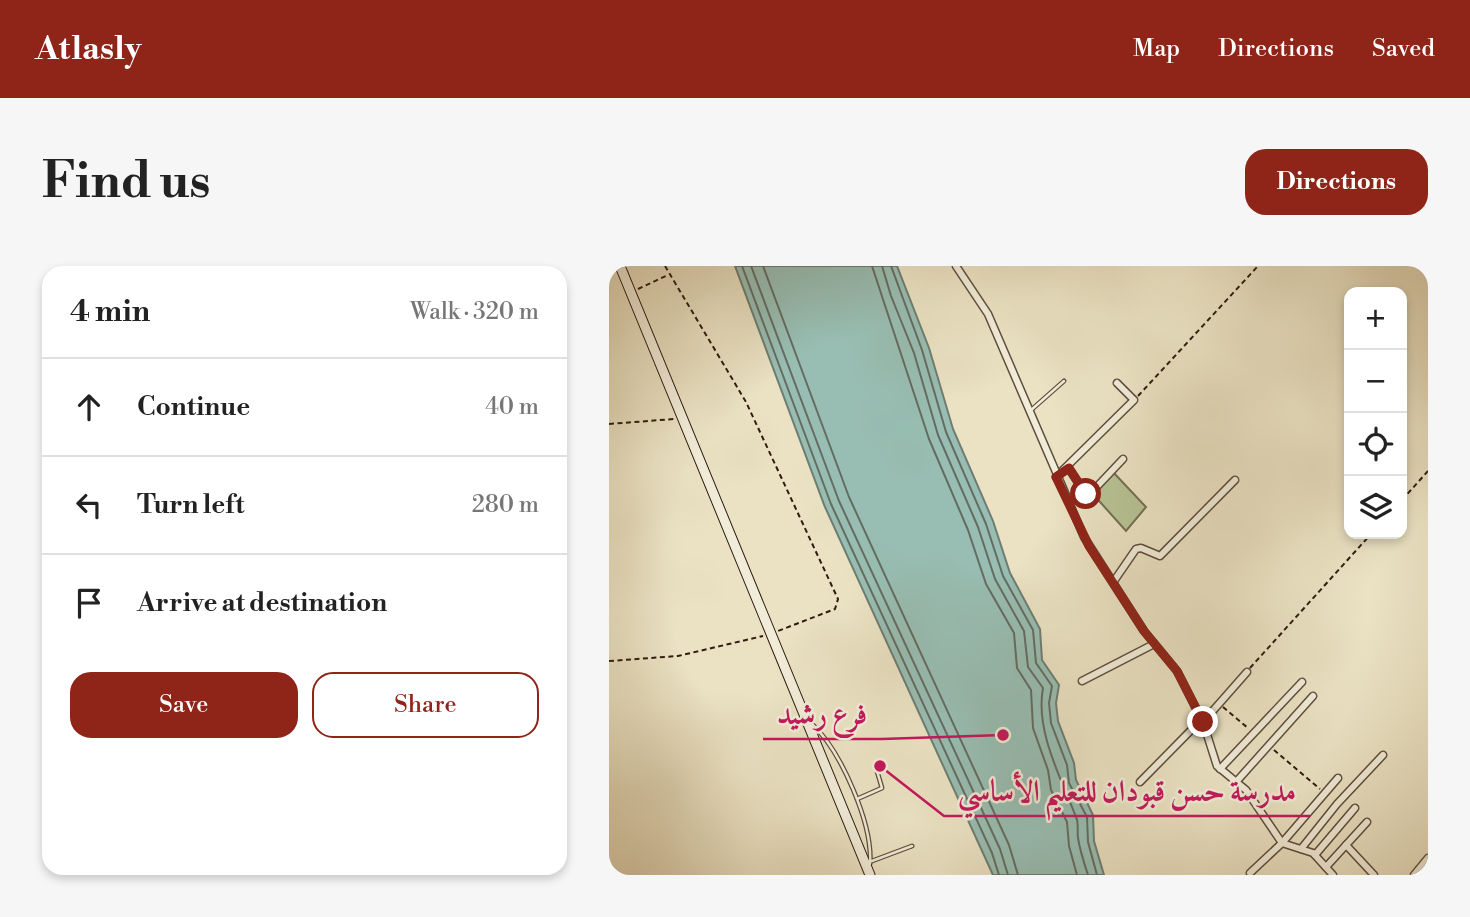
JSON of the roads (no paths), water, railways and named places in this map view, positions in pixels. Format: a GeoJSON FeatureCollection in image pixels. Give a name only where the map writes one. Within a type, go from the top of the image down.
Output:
{"type":"FeatureCollection","features":[{"type":"Feature","properties":{"kind":"street"},"geometry":{"type":"LineString","coordinates":[[620,266],[869,871]]}},
{"type":"Feature","properties":{"kind":"street"},"geometry":{"type":"LineString","coordinates":[[956,266],[988,314],[1028,413],[1084,537],[1154,643],[1177,671],[1203,720],[1220,769],[1246,790],[1282,843],[1315,855],[1333,875]]}},
{"type":"Feature","properties":{"kind":"street"},"geometry":{"type":"LineString","coordinates":[[1056,477],[1069,468],[1134,400],[1117,383]]}},
{"type":"Feature","properties":{"kind":"street"},"geometry":{"type":"LineString","coordinates":[[1069,468],[1085,493],[1090,494],[1123,459]]}},
{"type":"Feature","properties":{"kind":"street"},"geometry":{"type":"LineString","coordinates":[[1114,581],[1136,549],[1141,548],[1160,556],[1235,480]]}},
{"type":"Feature","properties":{"kind":"street"},"geometry":{"type":"LineString","coordinates":[[1082,681],[1154,643]]}},
{"type":"Feature","properties":{"kind":"street"},"geometry":{"type":"LineString","coordinates":[[1140,782],[1219,704],[1247,672]]}},
{"type":"Feature","properties":{"kind":"street"},"geometry":{"type":"LineString","coordinates":[[1220,769],[1302,682]]}},
{"type":"Feature","properties":{"kind":"street"},"geometry":{"type":"LineString","coordinates":[[1235,782],[1313,696]]}},
{"type":"Feature","properties":{"kind":"street"},"geometry":{"type":"LineString","coordinates":[[1301,849],[1337,804],[1383,755]]}},
{"type":"Feature","properties":{"kind":"street"},"geometry":{"type":"LineString","coordinates":[[1250,873],[1282,843],[1338,778]]}},
{"type":"Feature","properties":{"kind":"street"},"geometry":{"type":"LineString","coordinates":[[1315,855],[1355,808]]}},
{"type":"Feature","properties":{"kind":"street"},"geometry":{"type":"LineString","coordinates":[[1326,867],[1367,822]]}},
{"type":"Feature","properties":{"kind":"street"},"geometry":{"type":"LineString","coordinates":[[1346,845],[1374,875]]}},
{"type":"Feature","properties":{"kind":"street"},"geometry":{"type":"LineString","coordinates":[[1414,875],[1428,858]]}},
{"type":"Feature","properties":{"kind":"lane"},"geometry":{"type":"LineString","coordinates":[[1028,413],[1064,381]]}},
{"type":"Feature","properties":{"kind":"lane"},"geometry":{"type":"LineString","coordinates":[[808,720],[830,743],[856,799],[868,838],[869,871],[912,846]]}},
{"type":"Feature","properties":{"kind":"lane"},"geometry":{"type":"LineString","coordinates":[[856,799],[883,788],[877,771]]}},
{"type":"Feature","properties":{"kind":"water"},"geometry":{"type":"Polygon","coordinates":[[[735,266],[897,266],[929,348],[953,429],[993,521],[1010,573],[1040,629],[1042,660],[1059,685],[1056,703],[1058,721],[1074,763],[1076,780],[1093,815],[1094,841],[1104,875],[993,875],[825,507],[735,266]]]}},
{"type":"Feature","properties":{"kind":"place","name":"فرع رشيد"},"geometry":{"type":"Point","coordinates":[1003,735]}},
{"type":"Feature","properties":{"kind":"place","name":"مدرسة حسن قبودان للتعليم الأساسي"},"geometry":{"type":"Point","coordinates":[880,766]}}]}
